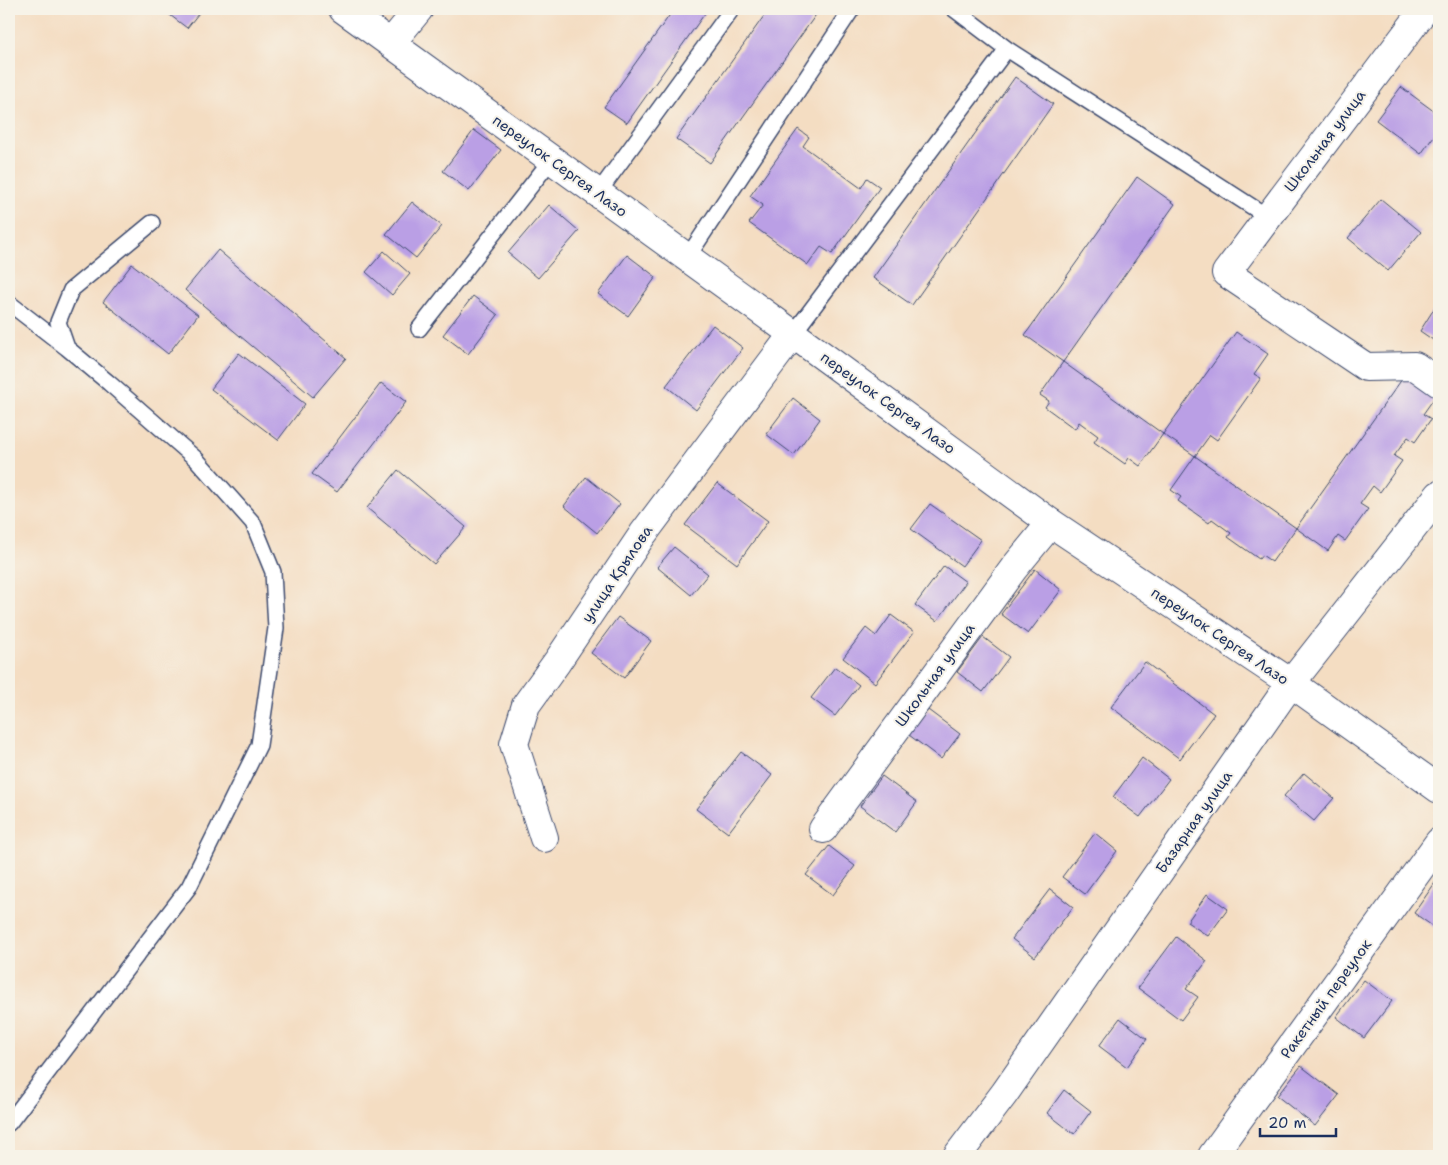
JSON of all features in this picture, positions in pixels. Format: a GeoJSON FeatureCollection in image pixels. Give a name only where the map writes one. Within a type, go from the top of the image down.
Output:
{"type":"FeatureCollection","features":[{"type":"Feature","properties":{"kind":"street","name":"переулок Сергея Лазо"},"geometry":{"type":"LineString","coordinates":[[343,9],[1051,523],[1291,683],[1439,789]]}},
{"type":"Feature","properties":{"kind":"street"},"geometry":{"type":"LineString","coordinates":[[391,43],[419,9]]}},
{"type":"Feature","properties":{"kind":"street","name":"Школьная улица"},"geometry":{"type":"LineString","coordinates":[[1425,9],[1226,273],[1366,366],[1415,366],[1439,383]]}},
{"type":"Feature","properties":{"kind":"street","name":"улица Крылова"},"geometry":{"type":"LineString","coordinates":[[544,838],[514,744],[526,705],[643,534],[793,334]]}},
{"type":"Feature","properties":{"kind":"street","name":"Базарная улица"},"geometry":{"type":"LineString","coordinates":[[957,1156],[1010,1086],[1291,683],[1439,495]]}},
{"type":"Feature","properties":{"kind":"street","name":"Школьная улица"},"geometry":{"type":"LineString","coordinates":[[822,829],[1014,568],[1051,523]]}},
{"type":"Feature","properties":{"kind":"street","name":"Ракетный переулок"},"geometry":{"type":"LineString","coordinates":[[1212,1156],[1439,842]]}},
{"type":"Feature","properties":{"kind":"lane"},"geometry":{"type":"LineString","coordinates":[[598,193],[732,9]]}},
{"type":"Feature","properties":{"kind":"lane"},"geometry":{"type":"LineString","coordinates":[[687,258],[852,9]]}},
{"type":"Feature","properties":{"kind":"lane"},"geometry":{"type":"LineString","coordinates":[[954,9],[1007,49],[1268,217]]}},
{"type":"Feature","properties":{"kind":"lane"},"geometry":{"type":"LineString","coordinates":[[793,334],[1007,49]]}},
{"type":"Feature","properties":{"kind":"lane"},"geometry":{"type":"LineString","coordinates":[[419,329],[551,160]]}},
{"type":"Feature","properties":{"kind":"lane"},"geometry":{"type":"LineString","coordinates":[[67,348],[58,322],[71,290],[152,222]]}},
{"type":"Feature","properties":{"kind":"lane"},"geometry":{"type":"LineString","coordinates":[[9,303],[109,383],[196,459],[253,523],[273,572],[276,628],[259,745],[190,887],[9,1124]]}},
{"type":"Feature","properties":{"kind":"building"},"geometry":{"type":"Polygon","coordinates":[[[162,9],[202,9],[187,28],[162,9]]]}},
{"type":"Feature","properties":{"kind":"building"},"geometry":{"type":"Polygon","coordinates":[[[674,9],[708,9],[627,123],[604,107],[674,9]]]}},
{"type":"Feature","properties":{"kind":"building"},"geometry":{"type":"Polygon","coordinates":[[[769,9],[820,9],[710,163],[676,139],[769,9]]]}},
{"type":"Feature","properties":{"kind":"building"},"geometry":{"type":"Polygon","coordinates":[[[1015,77],[1053,104],[912,305],[873,278],[1015,77]]]}},
{"type":"Feature","properties":{"kind":"building"},"geometry":{"type":"Polygon","coordinates":[[[1401,87],[1439,115],[1439,129],[1421,154],[1376,120],[1401,87]]]}},
{"type":"Feature","properties":{"kind":"building"},"geometry":{"type":"Polygon","coordinates":[[[798,129],[809,137],[803,146],[861,188],[867,178],[880,187],[832,254],[821,247],[808,265],[749,223],[763,205],[750,196],[798,129]]]}},
{"type":"Feature","properties":{"kind":"building"},"geometry":{"type":"Polygon","coordinates":[[[474,130],[501,150],[469,191],[443,171],[474,130]]]}},
{"type":"Feature","properties":{"kind":"building"},"geometry":{"type":"Polygon","coordinates":[[[1137,177],[1175,204],[1063,362],[1025,335],[1137,177]]]}},
{"type":"Feature","properties":{"kind":"building"},"geometry":{"type":"Polygon","coordinates":[[[1381,199],[1421,232],[1388,271],[1348,238],[1381,199]]]}},
{"type":"Feature","properties":{"kind":"building"},"geometry":{"type":"Polygon","coordinates":[[[412,202],[442,226],[416,258],[386,234],[412,202]]]}},
{"type":"Feature","properties":{"kind":"building"},"geometry":{"type":"Polygon","coordinates":[[[549,205],[579,231],[538,278],[508,253],[549,205]]]}},
{"type":"Feature","properties":{"kind":"building"},"geometry":{"type":"Polygon","coordinates":[[[218,250],[346,358],[313,397],[185,290],[218,250]]]}},
{"type":"Feature","properties":{"kind":"building"},"geometry":{"type":"Polygon","coordinates":[[[384,251],[410,274],[392,295],[366,272],[384,251]]]}},
{"type":"Feature","properties":{"kind":"building"},"geometry":{"type":"Polygon","coordinates":[[[627,255],[656,277],[628,316],[598,294],[627,255]]]}},
{"type":"Feature","properties":{"kind":"building"},"geometry":{"type":"Polygon","coordinates":[[[132,264],[198,315],[168,354],[103,302],[132,264]]]}},
{"type":"Feature","properties":{"kind":"building"},"geometry":{"type":"Polygon","coordinates":[[[473,296],[498,315],[468,354],[443,335],[473,296]]]}},
{"type":"Feature","properties":{"kind":"building"},"geometry":{"type":"Polygon","coordinates":[[[1439,301],[1439,344],[1420,331],[1439,301]]]}},
{"type":"Feature","properties":{"kind":"building"},"geometry":{"type":"Polygon","coordinates":[[[713,325],[743,348],[696,410],[666,386],[713,325]]]}},
{"type":"Feature","properties":{"kind":"building"},"geometry":{"type":"Polygon","coordinates":[[[1236,332],[1268,354],[1254,374],[1261,378],[1217,440],[1210,435],[1195,456],[1163,434],[1236,332]]]}},
{"type":"Feature","properties":{"kind":"building"},"geometry":{"type":"Polygon","coordinates":[[[239,353],[305,404],[278,440],[211,389],[239,353]]]}},
{"type":"Feature","properties":{"kind":"building"},"geometry":{"type":"Polygon","coordinates":[[[1063,362],[1163,434],[1140,466],[1129,458],[1125,464],[1094,442],[1098,436],[1079,422],[1075,429],[1045,407],[1049,401],[1040,395],[1063,362]]]}},
{"type":"Feature","properties":{"kind":"building"},"geometry":{"type":"Polygon","coordinates":[[[1405,375],[1435,397],[1423,414],[1431,419],[1415,442],[1408,437],[1394,456],[1402,461],[1380,492],[1373,486],[1360,504],[1368,509],[1345,541],[1338,536],[1328,551],[1296,528],[1405,375]]]}},
{"type":"Feature","properties":{"kind":"building"},"geometry":{"type":"Polygon","coordinates":[[[381,383],[406,402],[337,492],[312,474],[381,383]]]}},
{"type":"Feature","properties":{"kind":"building"},"geometry":{"type":"Polygon","coordinates":[[[793,398],[820,419],[794,455],[766,434],[793,398]]]}},
{"type":"Feature","properties":{"kind":"building"},"geometry":{"type":"Polygon","coordinates":[[[1195,456],[1296,528],[1272,562],[1262,555],[1259,559],[1228,537],[1231,533],[1212,519],[1209,523],[1178,501],[1181,497],[1171,490],[1195,456]]]}},
{"type":"Feature","properties":{"kind":"building"},"geometry":{"type":"Polygon","coordinates":[[[398,470],[466,527],[434,564],[367,508],[398,470]]]}},
{"type":"Feature","properties":{"kind":"building"},"geometry":{"type":"Polygon","coordinates":[[[586,477],[620,504],[597,533],[564,506],[586,477]]]}},
{"type":"Feature","properties":{"kind":"building"},"geometry":{"type":"Polygon","coordinates":[[[717,483],[768,521],[737,564],[685,525],[717,483]]]}},
{"type":"Feature","properties":{"kind":"building"},"geometry":{"type":"Polygon","coordinates":[[[930,504],[981,540],[962,566],[911,529],[930,504]]]}},
{"type":"Feature","properties":{"kind":"building"},"geometry":{"type":"Polygon","coordinates":[[[674,547],[708,574],[691,595],[657,567],[674,547]]]}},
{"type":"Feature","properties":{"kind":"building"},"geometry":{"type":"Polygon","coordinates":[[[944,566],[966,582],[937,621],[915,605],[944,566]]]}},
{"type":"Feature","properties":{"kind":"building"},"geometry":{"type":"Polygon","coordinates":[[[1035,569],[1061,590],[1028,634],[1001,614],[1035,569]]]}},
{"type":"Feature","properties":{"kind":"building"},"geometry":{"type":"Polygon","coordinates":[[[891,615],[914,632],[875,683],[843,658],[866,628],[876,636],[891,615]]]}},
{"type":"Feature","properties":{"kind":"building"},"geometry":{"type":"Polygon","coordinates":[[[618,617],[651,641],[624,678],[591,653],[618,617]]]}},
{"type":"Feature","properties":{"kind":"building"},"geometry":{"type":"Polygon","coordinates":[[[983,637],[1009,657],[983,692],[957,672],[983,637]]]}},
{"type":"Feature","properties":{"kind":"building"},"geometry":{"type":"Polygon","coordinates":[[[1145,662],[1214,714],[1180,759],[1111,707],[1145,662]]]}},
{"type":"Feature","properties":{"kind":"building"},"geometry":{"type":"Polygon","coordinates":[[[835,667],[859,685],[835,716],[811,698],[835,667]]]}},
{"type":"Feature","properties":{"kind":"building"},"geometry":{"type":"Polygon","coordinates":[[[928,710],[960,734],[941,759],[909,735],[928,710]]]}},
{"type":"Feature","properties":{"kind":"building"},"geometry":{"type":"Polygon","coordinates":[[[741,752],[772,775],[728,833],[696,809],[741,752]]]}},
{"type":"Feature","properties":{"kind":"building"},"geometry":{"type":"Polygon","coordinates":[[[1142,758],[1169,779],[1140,817],[1113,797],[1142,758]]]}},
{"type":"Feature","properties":{"kind":"building"},"geometry":{"type":"Polygon","coordinates":[[[1304,773],[1334,798],[1314,821],[1284,796],[1304,773]]]}},
{"type":"Feature","properties":{"kind":"building"},"geometry":{"type":"Polygon","coordinates":[[[882,776],[917,802],[895,832],[860,806],[882,776]]]}},
{"type":"Feature","properties":{"kind":"building"},"geometry":{"type":"Polygon","coordinates":[[[1095,833],[1117,851],[1085,894],[1062,877],[1095,833]]]}},
{"type":"Feature","properties":{"kind":"building"},"geometry":{"type":"Polygon","coordinates":[[[829,846],[855,866],[833,895],[806,875],[829,846]]]}},
{"type":"Feature","properties":{"kind":"building"},"geometry":{"type":"Polygon","coordinates":[[[1439,877],[1439,928],[1438,930],[1414,913],[1439,877]]]}},
{"type":"Feature","properties":{"kind":"building"},"geometry":{"type":"Polygon","coordinates":[[[1050,889],[1073,907],[1035,957],[1012,939],[1050,889]]]}},
{"type":"Feature","properties":{"kind":"building"},"geometry":{"type":"Polygon","coordinates":[[[1207,894],[1228,909],[1208,936],[1187,922],[1207,894]]]}},
{"type":"Feature","properties":{"kind":"building"},"geometry":{"type":"Polygon","coordinates":[[[1176,937],[1207,961],[1186,989],[1198,997],[1181,1020],[1138,988],[1176,937]]]}},
{"type":"Feature","properties":{"kind":"building"},"geometry":{"type":"Polygon","coordinates":[[[1364,980],[1392,1001],[1364,1038],[1336,1017],[1364,980]]]}},
{"type":"Feature","properties":{"kind":"building"},"geometry":{"type":"Polygon","coordinates":[[[1120,1018],[1147,1039],[1127,1067],[1099,1046],[1120,1018]]]}},
{"type":"Feature","properties":{"kind":"building"},"geometry":{"type":"Polygon","coordinates":[[[1301,1066],[1339,1095],[1315,1126],[1277,1096],[1301,1066]]]}},
{"type":"Feature","properties":{"kind":"building"},"geometry":{"type":"Polygon","coordinates":[[[1064,1090],[1091,1111],[1074,1134],[1047,1113],[1064,1090]]]}}]}
